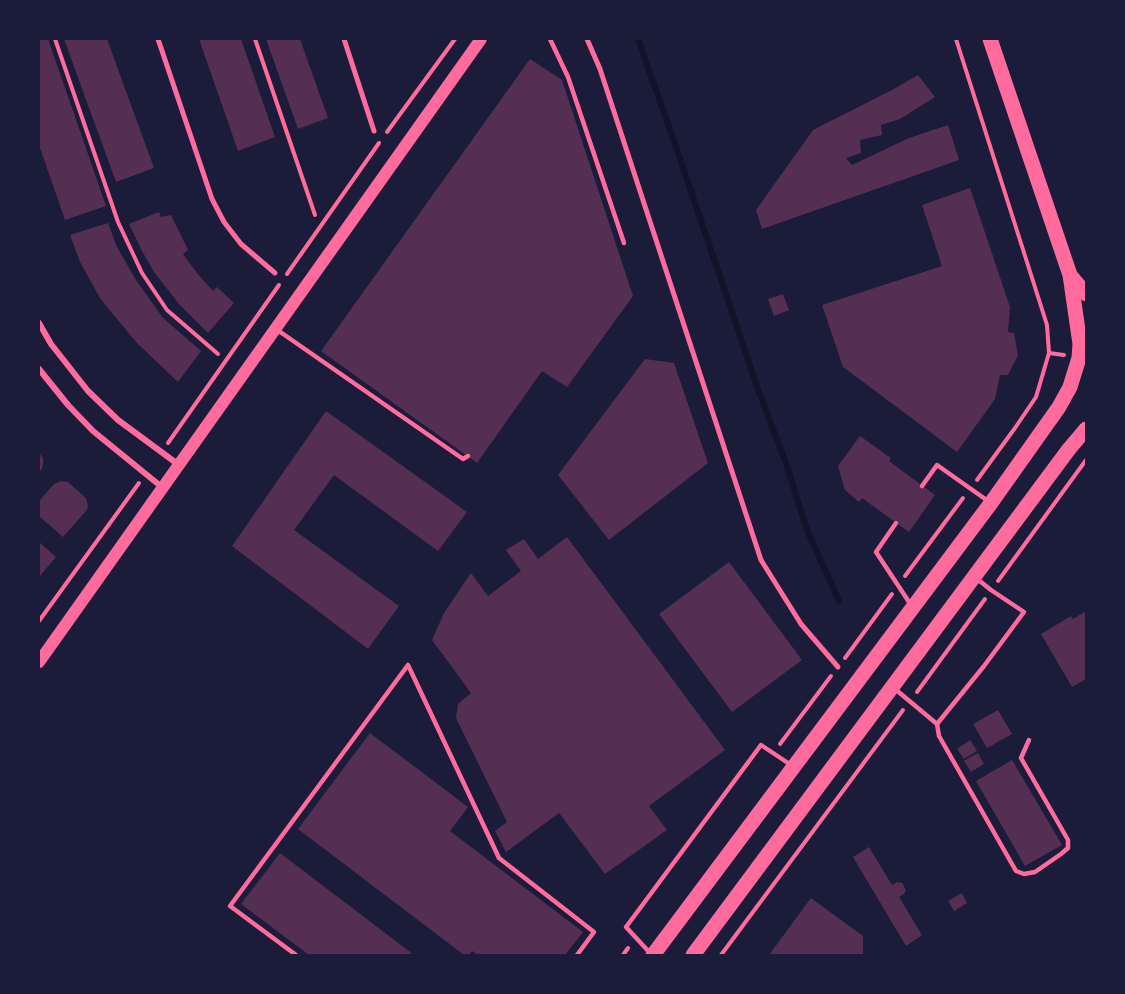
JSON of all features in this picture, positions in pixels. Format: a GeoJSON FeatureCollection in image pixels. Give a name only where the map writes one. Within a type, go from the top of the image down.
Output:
{"type":"FeatureCollection","features":[{"type":"Feature","properties":{"kind":"main road"},"geometry":{"type":"LineString","coordinates":[[39,662],[481,39]]}},
{"type":"Feature","properties":{"kind":"main road"},"geometry":{"type":"LineString","coordinates":[[653,955],[990,503],[1059,407],[1070,387],[1079,358],[1080,344],[1070,275],[990,39]]}},
{"type":"Feature","properties":{"kind":"main road"},"geometry":{"type":"LineString","coordinates":[[1070,275],[1086,294]]}},
{"type":"Feature","properties":{"kind":"main road"},"geometry":{"type":"LineString","coordinates":[[693,955],[1086,429]]}},
{"type":"Feature","properties":{"kind":"street"},"geometry":{"type":"LineString","coordinates":[[158,39],[212,199],[224,222],[241,244],[275,273]]}},
{"type":"Feature","properties":{"kind":"street"},"geometry":{"type":"LineString","coordinates":[[344,39],[374,131]]}},
{"type":"Feature","properties":{"kind":"street"},"geometry":{"type":"LineString","coordinates":[[587,39],[604,81],[761,560],[801,624],[838,667]]}},
{"type":"Feature","properties":{"kind":"street"},"geometry":{"type":"LineString","coordinates":[[39,323],[51,344],[88,391],[118,420],[179,465]]}},
{"type":"Feature","properties":{"kind":"street"},"geometry":{"type":"LineString","coordinates":[[39,369],[93,431],[163,488]]}},
{"type":"Feature","properties":{"kind":"lane"},"geometry":{"type":"LineString","coordinates":[[550,39],[568,77],[624,243]]}},
{"type":"Feature","properties":{"kind":"lane"},"geometry":{"type":"LineString","coordinates":[[276,329],[463,459],[468,456]]}},
{"type":"Feature","properties":{"kind":"lane"},"geometry":{"type":"LineString","coordinates":[[922,486],[937,465],[990,503]]}},
{"type":"Feature","properties":{"kind":"lane"},"geometry":{"type":"LineString","coordinates":[[896,523],[876,552],[912,607]]}},
{"type":"Feature","properties":{"kind":"lane"},"geometry":{"type":"LineString","coordinates":[[937,724],[1024,612],[974,576]]}},
{"type":"Feature","properties":{"kind":"lane"},"geometry":{"type":"LineString","coordinates":[[296,955],[230,906],[408,665],[499,858],[594,932],[578,955]]}},
{"type":"Feature","properties":{"kind":"lane"},"geometry":{"type":"LineString","coordinates":[[892,687],[937,724],[939,736],[1016,871],[1024,874],[1035,872],[1068,848],[1068,840],[1021,758],[1029,740]]}},
{"type":"Feature","properties":{"kind":"lane"},"geometry":{"type":"LineString","coordinates":[[653,955],[626,927],[760,745],[793,767]]}},
{"type":"Feature","properties":{"kind":"path"},"geometry":{"type":"LineString","coordinates":[[55,39],[118,222],[142,273],[167,310],[218,354]]}},
{"type":"Feature","properties":{"kind":"path"},"geometry":{"type":"LineString","coordinates":[[255,39],[315,215]]}},
{"type":"Feature","properties":{"kind":"path"},"geometry":{"type":"LineString","coordinates":[[161,453],[455,39]]}},
{"type":"Feature","properties":{"kind":"path"},"geometry":{"type":"LineString","coordinates":[[39,621],[146,475]]}},
{"type":"Feature","properties":{"kind":"building"},"geometry":{"type":"Polygon","coordinates":[[[39,39],[48,39],[106,206],[65,220],[39,145],[39,39]]]}},
{"type":"Feature","properties":{"kind":"building"},"geometry":{"type":"Polygon","coordinates":[[[64,39],[107,39],[154,168],[116,182],[64,39]]]}},
{"type":"Feature","properties":{"kind":"building"},"geometry":{"type":"Polygon","coordinates":[[[199,39],[241,39],[275,137],[238,151],[199,39]]]}},
{"type":"Feature","properties":{"kind":"building"},"geometry":{"type":"Polygon","coordinates":[[[266,39],[300,39],[328,118],[298,129],[266,39]]]}},
{"type":"Feature","properties":{"kind":"building"},"geometry":{"type":"Polygon","coordinates":[[[530,59],[562,80],[633,296],[567,387],[542,371],[477,463],[321,351],[530,59]]]}},
{"type":"Feature","properties":{"kind":"building"},"geometry":{"type":"Polygon","coordinates":[[[918,75],[935,97],[900,119],[881,125],[882,135],[860,140],[861,153],[846,158],[852,165],[909,138],[948,125],[959,160],[762,229],[756,210],[813,130],[918,75]]]}},
{"type":"Feature","properties":{"kind":"building"},"geometry":{"type":"Polygon","coordinates":[[[970,188],[1010,307],[1008,332],[1014,333],[1018,355],[1008,375],[1000,375],[995,399],[957,452],[843,367],[822,305],[942,266],[922,205],[970,188]]]}},
{"type":"Feature","properties":{"kind":"building"},"geometry":{"type":"Polygon","coordinates":[[[159,212],[161,217],[171,215],[188,250],[183,254],[197,273],[213,291],[217,287],[234,303],[208,333],[179,304],[154,272],[129,224],[159,212]]]}},
{"type":"Feature","properties":{"kind":"building"},"geometry":{"type":"Polygon","coordinates":[[[108,223],[117,247],[136,280],[163,318],[201,351],[178,382],[137,343],[112,313],[100,298],[80,262],[70,235],[108,223]]]}},
{"type":"Feature","properties":{"kind":"building"},"geometry":{"type":"Polygon","coordinates":[[[783,294],[789,310],[774,316],[768,299],[783,294]]]}},
{"type":"Feature","properties":{"kind":"building"},"geometry":{"type":"Polygon","coordinates":[[[645,359],[674,363],[708,463],[609,540],[558,475],[645,359]]]}},
{"type":"Feature","properties":{"kind":"building"},"geometry":{"type":"Polygon","coordinates":[[[326,411],[467,512],[438,551],[334,475],[294,530],[399,606],[368,649],[232,546],[326,411]]]}},
{"type":"Feature","properties":{"kind":"building"},"geometry":{"type":"Polygon","coordinates":[[[860,436],[891,458],[889,461],[935,495],[909,532],[862,498],[859,502],[845,490],[838,466],[860,436]]]}},
{"type":"Feature","properties":{"kind":"building"},"geometry":{"type":"Polygon","coordinates":[[[39,453],[43,458],[43,464],[39,472],[39,453]]]}},
{"type":"Feature","properties":{"kind":"building"},"geometry":{"type":"Polygon","coordinates":[[[61,481],[68,482],[86,498],[88,505],[87,510],[63,537],[39,516],[39,501],[54,484],[61,481]]]}},
{"type":"Feature","properties":{"kind":"building"},"geometry":{"type":"Polygon","coordinates":[[[567,537],[725,750],[649,806],[667,830],[605,874],[559,813],[506,852],[495,831],[507,822],[456,718],[458,704],[471,693],[432,640],[444,613],[471,573],[488,596],[521,571],[506,550],[524,539],[538,559],[567,537]]]}},
{"type":"Feature","properties":{"kind":"building"},"geometry":{"type":"Polygon","coordinates":[[[39,542],[56,557],[39,577],[39,542]]]}},
{"type":"Feature","properties":{"kind":"building"},"geometry":{"type":"Polygon","coordinates":[[[729,562],[802,660],[732,712],[659,614],[729,562]]]}},
{"type":"Feature","properties":{"kind":"building"},"geometry":{"type":"Polygon","coordinates":[[[1086,611],[1086,679],[1072,687],[1041,634],[1071,616],[1073,619],[1086,611]]]}},
{"type":"Feature","properties":{"kind":"building"},"geometry":{"type":"Polygon","coordinates":[[[998,710],[1012,734],[987,748],[973,724],[998,710]]]}},
{"type":"Feature","properties":{"kind":"building"},"geometry":{"type":"Polygon","coordinates":[[[370,733],[468,807],[450,831],[583,932],[565,955],[478,955],[472,951],[469,955],[464,955],[298,829],[370,733]]]}},
{"type":"Feature","properties":{"kind":"building"},"geometry":{"type":"Polygon","coordinates":[[[970,740],[977,751],[964,759],[957,749],[970,740]]]}},
{"type":"Feature","properties":{"kind":"building"},"geometry":{"type":"Polygon","coordinates":[[[978,753],[984,764],[971,772],[964,761],[978,753]]]}},
{"type":"Feature","properties":{"kind":"building"},"geometry":{"type":"Polygon","coordinates":[[[1012,760],[1062,845],[1025,866],[976,781],[1012,760]]]}},
{"type":"Feature","properties":{"kind":"building"},"geometry":{"type":"Polygon","coordinates":[[[869,847],[892,885],[897,882],[902,883],[906,890],[899,897],[922,935],[906,946],[853,857],[869,847]]]}},
{"type":"Feature","properties":{"kind":"building"},"geometry":{"type":"Polygon","coordinates":[[[280,853],[414,955],[309,955],[241,904],[280,853]]]}},
{"type":"Feature","properties":{"kind":"building"},"geometry":{"type":"Polygon","coordinates":[[[962,893],[967,903],[954,911],[948,901],[962,893]]]}},
{"type":"Feature","properties":{"kind":"building"},"geometry":{"type":"Polygon","coordinates":[[[811,898],[863,936],[863,955],[769,955],[811,898]]]}},
{"type":"Feature","properties":{"kind":"waterway"},"geometry":{"type":"LineString","coordinates":[[638,39],[759,392],[787,466],[807,530],[839,601]]}}]}
